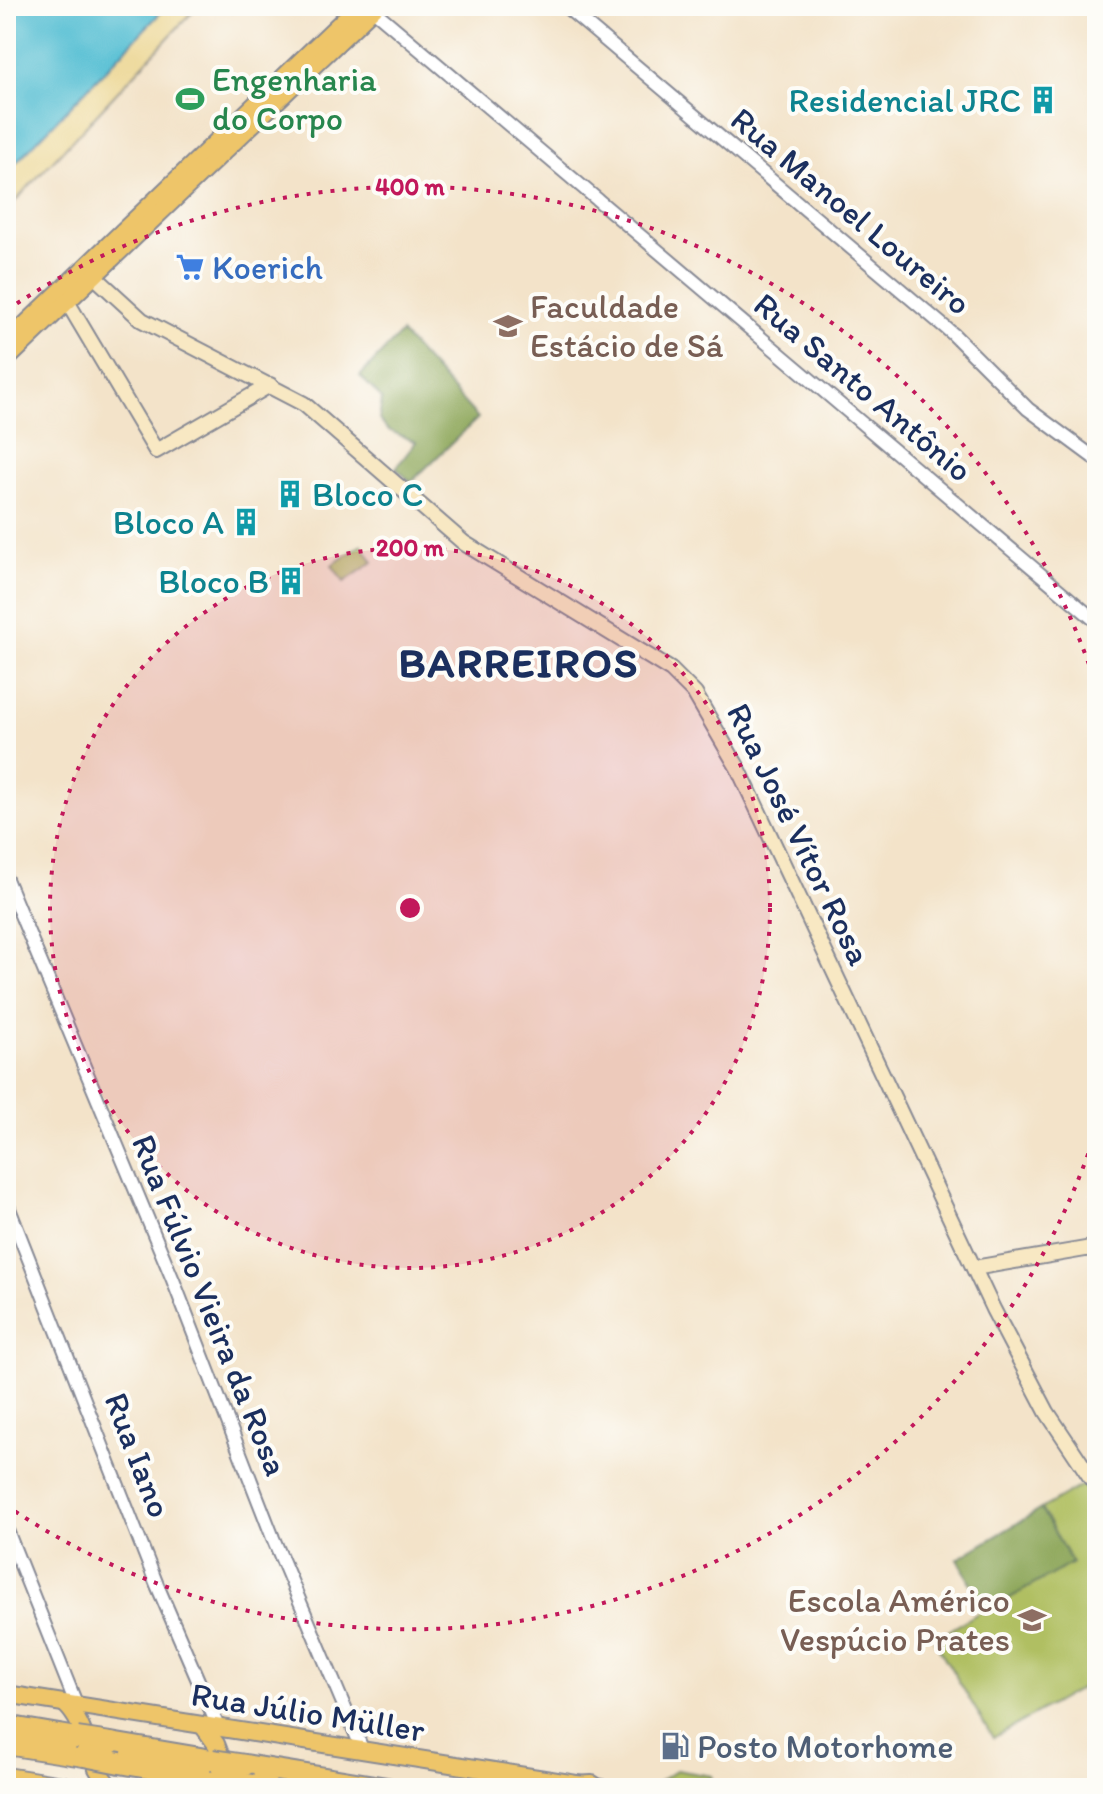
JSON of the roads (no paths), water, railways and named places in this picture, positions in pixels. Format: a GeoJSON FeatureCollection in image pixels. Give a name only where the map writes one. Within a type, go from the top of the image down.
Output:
{"type":"FeatureCollection","features":[{"type":"Feature","properties":{"kind":"highway"},"geometry":{"type":"LineString","coordinates":[[6,1726],[85,1747],[234,1775],[245,1765],[387,1788]]}},
{"type":"Feature","properties":{"kind":"highway"},"geometry":{"type":"LineString","coordinates":[[6,1744],[85,1747]]}},
{"type":"Feature","properties":{"kind":"highway"},"geometry":{"type":"LineString","coordinates":[[557,1788],[597,1787]]}},
{"type":"Feature","properties":{"kind":"main road"},"geometry":{"type":"LineString","coordinates":[[6,343],[94,276],[368,7]]}},
{"type":"Feature","properties":{"kind":"main road"},"geometry":{"type":"LineString","coordinates":[[6,360],[64,296],[368,7]]}},
{"type":"Feature","properties":{"kind":"main road","name":"Rua José Vítor Rosa"},"geometry":{"type":"LineString","coordinates":[[94,276],[142,320],[270,385],[319,415],[464,543],[620,636],[671,670],[695,694],[738,768],[974,1268],[1043,1404],[1097,1487]]}},
{"type":"Feature","properties":{"kind":"main road"},"geometry":{"type":"LineString","coordinates":[[64,296],[156,451],[270,385]]}},
{"type":"Feature","properties":{"kind":"main road"},"geometry":{"type":"LineString","coordinates":[[974,1268],[1097,1247]]}},
{"type":"Feature","properties":{"kind":"main road","name":"Rua Júlio Müller"},"geometry":{"type":"LineString","coordinates":[[6,1694],[597,1787]]}},
{"type":"Feature","properties":{"kind":"main road"},"geometry":{"type":"LineString","coordinates":[[6,1776],[83,1788],[95,1776],[85,1747],[78,1706]]}},
{"type":"Feature","properties":{"kind":"main road"},"geometry":{"type":"LineString","coordinates":[[218,1728],[234,1775]]}},
{"type":"Feature","properties":{"kind":"main road","name":"Rua Iano"},"geometry":{"type":"LineString","coordinates":[[218,1728],[234,1775]]}},
{"type":"Feature","properties":{"kind":"main road"},"geometry":{"type":"LineString","coordinates":[[85,1747],[112,1788]]}},
{"type":"Feature","properties":{"kind":"street","name":"Rua Manoel Loureiro"},"geometry":{"type":"LineString","coordinates":[[565,6],[953,334],[1028,409],[1097,460]]}},
{"type":"Feature","properties":{"kind":"street","name":"Rua Santo Antônio"},"geometry":{"type":"LineString","coordinates":[[368,7],[1097,622]]}},
{"type":"Feature","properties":{"kind":"street","name":"Rua Fúlvio Vieira da Rosa"},"geometry":{"type":"LineString","coordinates":[[6,879],[173,1280],[273,1538],[363,1751]]}},
{"type":"Feature","properties":{"kind":"street","name":"Rua Iano"},"geometry":{"type":"LineString","coordinates":[[6,1201],[157,1585],[218,1728]]}},
{"type":"Feature","properties":{"kind":"street"},"geometry":{"type":"LineString","coordinates":[[6,1528],[78,1706]]}},
{"type":"Feature","properties":{"kind":"water"},"geometry":{"type":"Polygon","coordinates":[[[6,6],[167,6],[6,173],[6,6]]]}},
{"type":"Feature","properties":{"kind":"place","name":"Engenharia do Corpo"},"geometry":{"type":"Point","coordinates":[190,99]}},
{"type":"Feature","properties":{"kind":"place","name":"Residencial JRC"},"geometry":{"type":"Point","coordinates":[1043,100]}},
{"type":"Feature","properties":{"kind":"place","name":"Koerich"},"geometry":{"type":"Point","coordinates":[190,267]}},
{"type":"Feature","properties":{"kind":"place","name":"Faculdade Estácio de Sá"},"geometry":{"type":"Point","coordinates":[508,326]}},
{"type":"Feature","properties":{"kind":"place","name":"Bloco C"},"geometry":{"type":"Point","coordinates":[290,494]}},
{"type":"Feature","properties":{"kind":"place","name":"Bloco A"},"geometry":{"type":"Point","coordinates":[246,522]}},
{"type":"Feature","properties":{"kind":"place","name":"Bloco B"},"geometry":{"type":"Point","coordinates":[291,581]}},
{"type":"Feature","properties":{"kind":"place","name":"Escola Américo Vespúcio Prates"},"geometry":{"type":"Point","coordinates":[1032,1620]}},
{"type":"Feature","properties":{"kind":"place","name":"Posto Motorhome"},"geometry":{"type":"Point","coordinates":[675,1746]}},
{"type":"Feature","properties":{"kind":"district","name":"BARREIROS"},"geometry":{"type":"Point","coordinates":[519,662]}}]}
